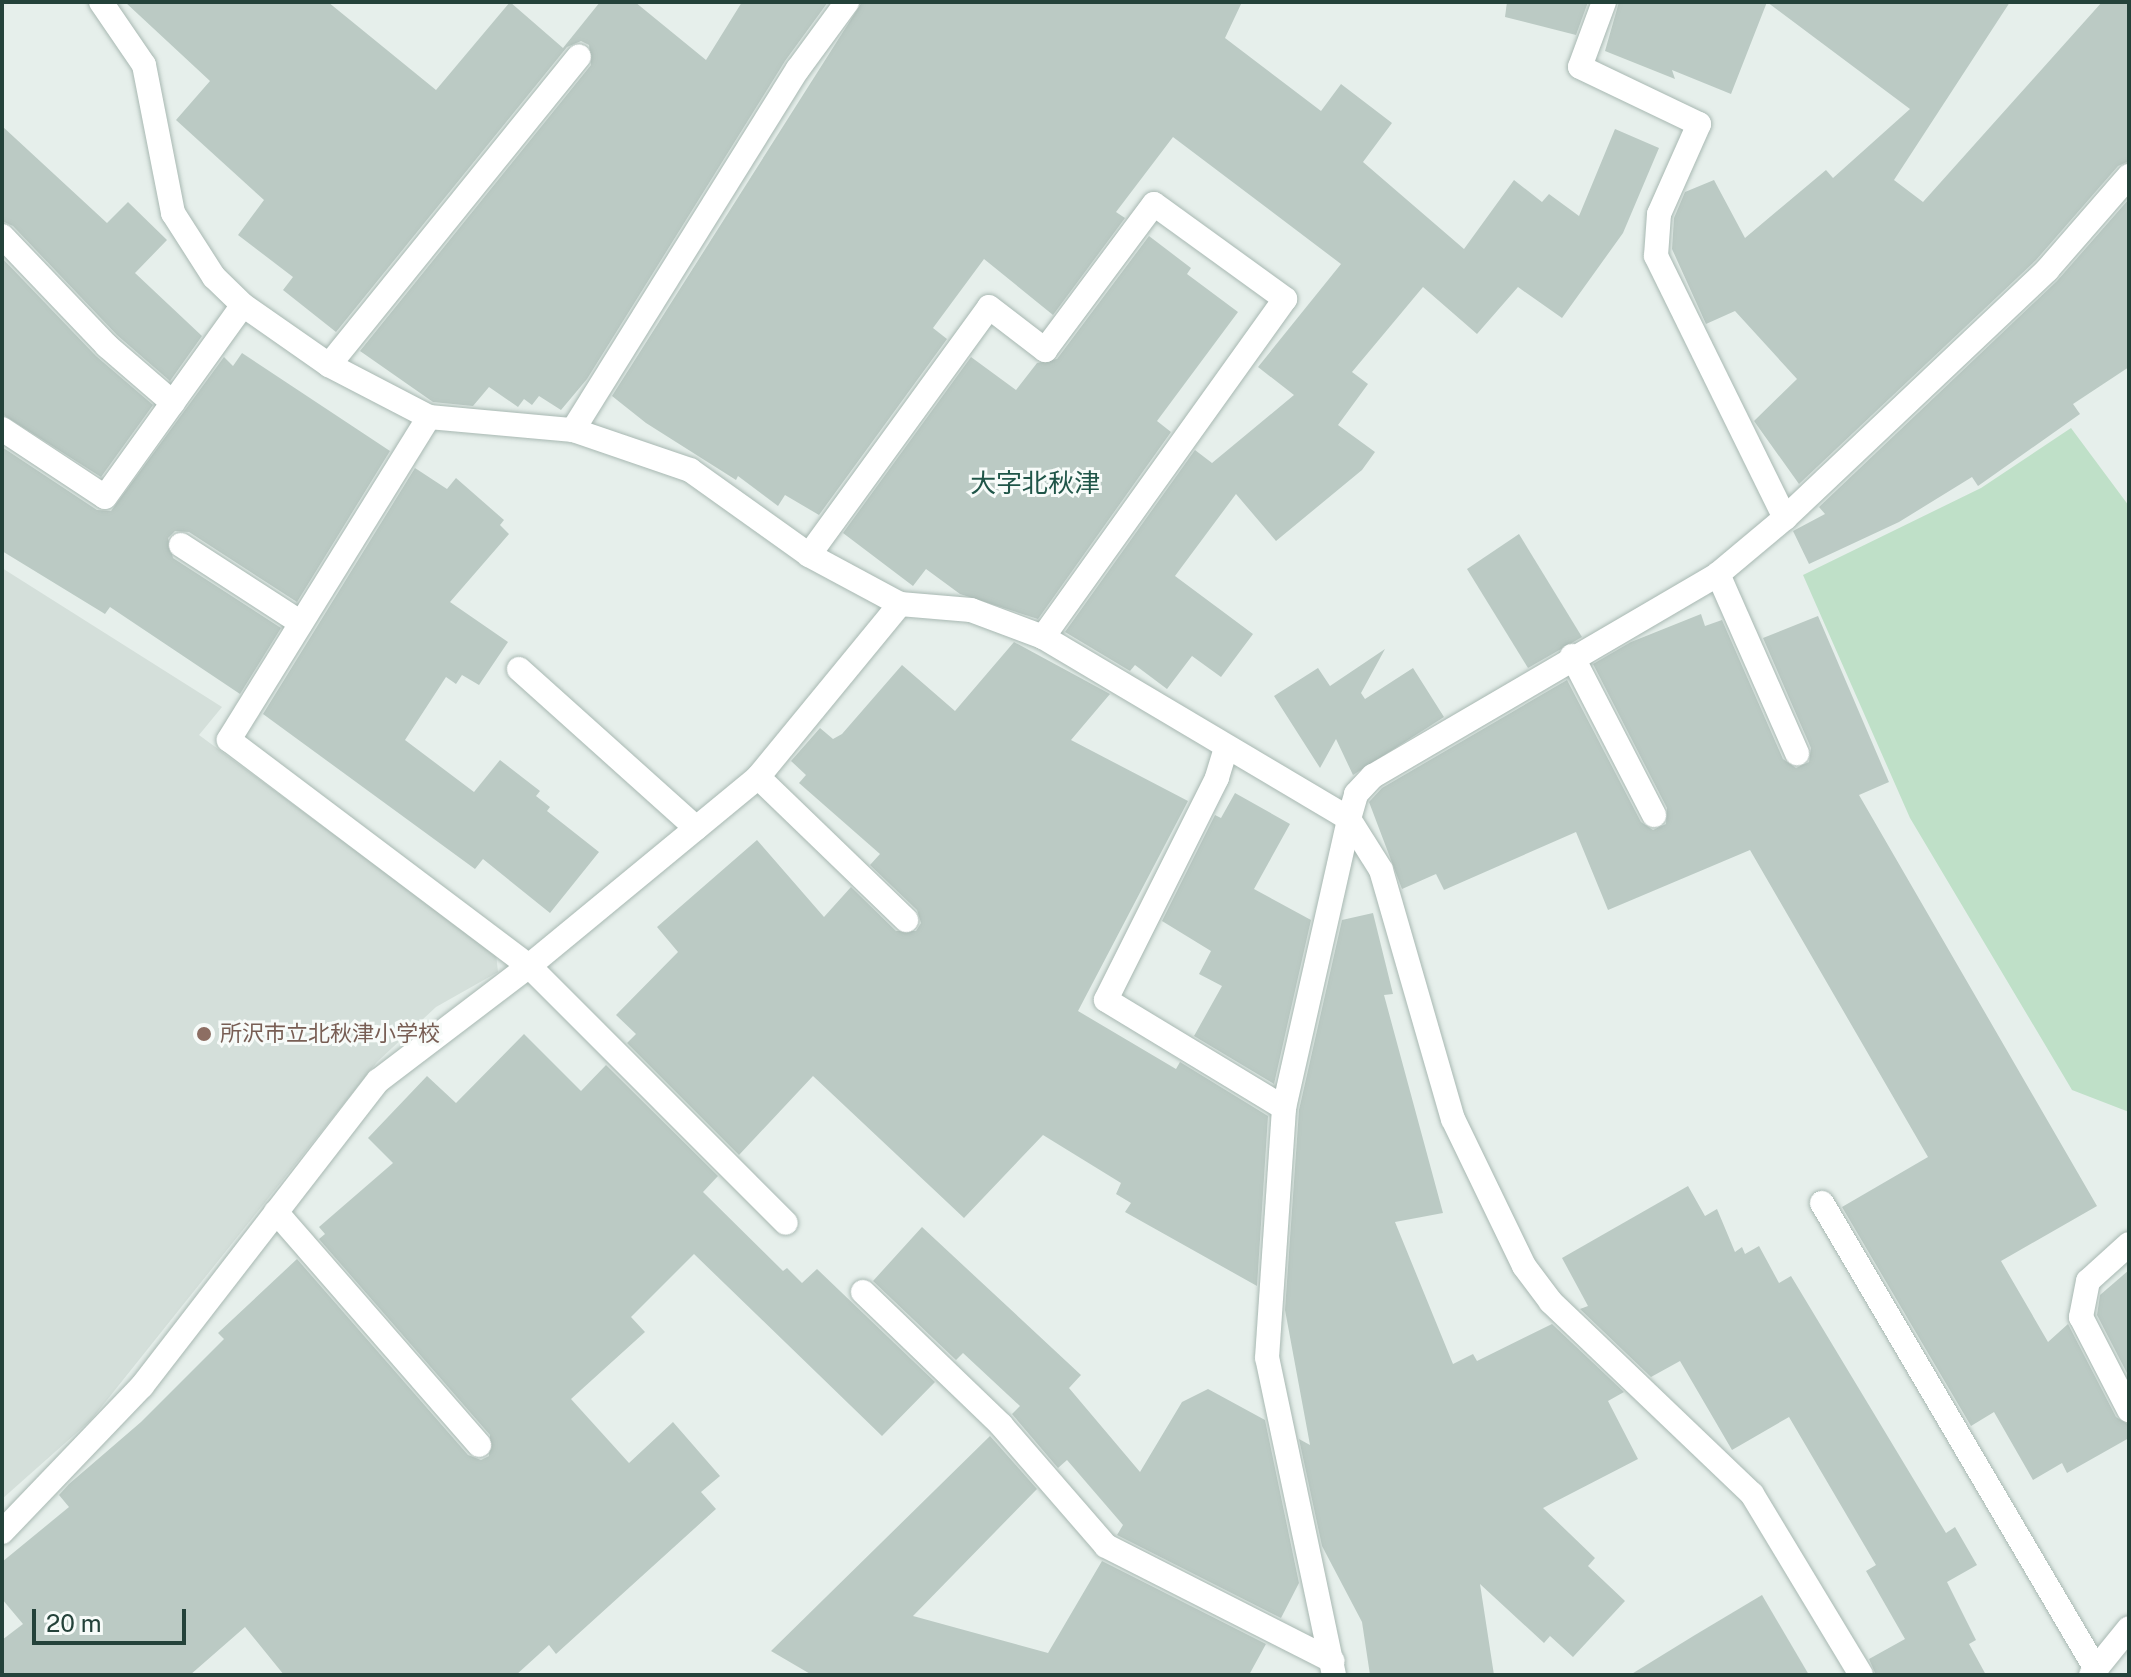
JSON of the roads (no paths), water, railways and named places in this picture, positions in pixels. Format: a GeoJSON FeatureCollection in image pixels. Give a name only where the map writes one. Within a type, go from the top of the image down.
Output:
{"type":"FeatureCollection","features":[{"type":"Feature","properties":{"kind":"street"},"geometry":{"type":"LineString","coordinates":[[101,2],[144,65],[173,213],[214,277],[243,305],[329,365],[429,417],[573,430],[690,470],[809,555],[900,604],[971,610],[1043,637],[1349,819],[1381,870],[1453,1119],[1524,1266],[1551,1302],[1752,1494],[1861,1675]]}},
{"type":"Feature","properties":{"kind":"street"},"geometry":{"type":"LineString","coordinates":[[573,430],[798,69],[847,2]]}},
{"type":"Feature","properties":{"kind":"street"},"geometry":{"type":"LineString","coordinates":[[1604,2],[1580,67],[1699,124],[1659,214],[1656,256],[1785,518]]}},
{"type":"Feature","properties":{"kind":"street"},"geometry":{"type":"LineString","coordinates":[[329,365],[579,56]]}},
{"type":"Feature","properties":{"kind":"street"},"geometry":{"type":"LineString","coordinates":[[1333,1668],[1267,1358],[1284,1108],[1356,794],[1373,776],[1572,656],[1718,574],[1785,518],[2047,270],[2129,176]]}},
{"type":"Feature","properties":{"kind":"street"},"geometry":{"type":"LineString","coordinates":[[809,555],[989,307],[1045,350],[1154,204],[1285,299],[1043,637]]}},
{"type":"Feature","properties":{"kind":"street"},"geometry":{"type":"LineString","coordinates":[[2,236],[107,346],[173,403]]}},
{"type":"Feature","properties":{"kind":"street"},"geometry":{"type":"LineString","coordinates":[[2,429],[105,497],[243,305]]}},
{"type":"Feature","properties":{"kind":"street"},"geometry":{"type":"LineString","coordinates":[[429,417],[229,740],[529,966],[786,1223]]}},
{"type":"Feature","properties":{"kind":"street"},"geometry":{"type":"LineString","coordinates":[[181,545],[301,623]]}},
{"type":"Feature","properties":{"kind":"street"},"geometry":{"type":"LineString","coordinates":[[1718,574],[1797,753]]}},
{"type":"Feature","properties":{"kind":"street"},"geometry":{"type":"LineString","coordinates":[[2,1532],[142,1386],[378,1081],[529,966],[758,777],[900,604]]}},
{"type":"Feature","properties":{"kind":"street"},"geometry":{"type":"LineString","coordinates":[[1572,656],[1654,815]]}},
{"type":"Feature","properties":{"kind":"street"},"geometry":{"type":"LineString","coordinates":[[519,669],[696,828]]}},
{"type":"Feature","properties":{"kind":"street"},"geometry":{"type":"LineString","coordinates":[[1226,748],[1217,778],[1106,1000],[1284,1108]]}},
{"type":"Feature","properties":{"kind":"street"},"geometry":{"type":"LineString","coordinates":[[758,777],[906,920]]}},
{"type":"Feature","properties":{"kind":"street"},"geometry":{"type":"LineString","coordinates":[[1822,1203],[2094,1672],[2129,1628]]}},
{"type":"Feature","properties":{"kind":"street"},"geometry":{"type":"LineString","coordinates":[[276,1212],[479,1445]]}},
{"type":"Feature","properties":{"kind":"street"},"geometry":{"type":"LineString","coordinates":[[2129,1244],[2088,1281],[2081,1317],[2129,1410]]}},
{"type":"Feature","properties":{"kind":"street"},"geometry":{"type":"LineString","coordinates":[[863,1292],[1001,1425],[1106,1546],[1333,1668]]}},
{"type":"Feature","properties":{"kind":"place","name":"所沢市立北秋津小学校"},"geometry":{"type":"Point","coordinates":[204,1034]}},
{"type":"Feature","properties":{"kind":"district","name":"大字北秋津"},"geometry":{"type":"Point","coordinates":[1035,483]}}]}
